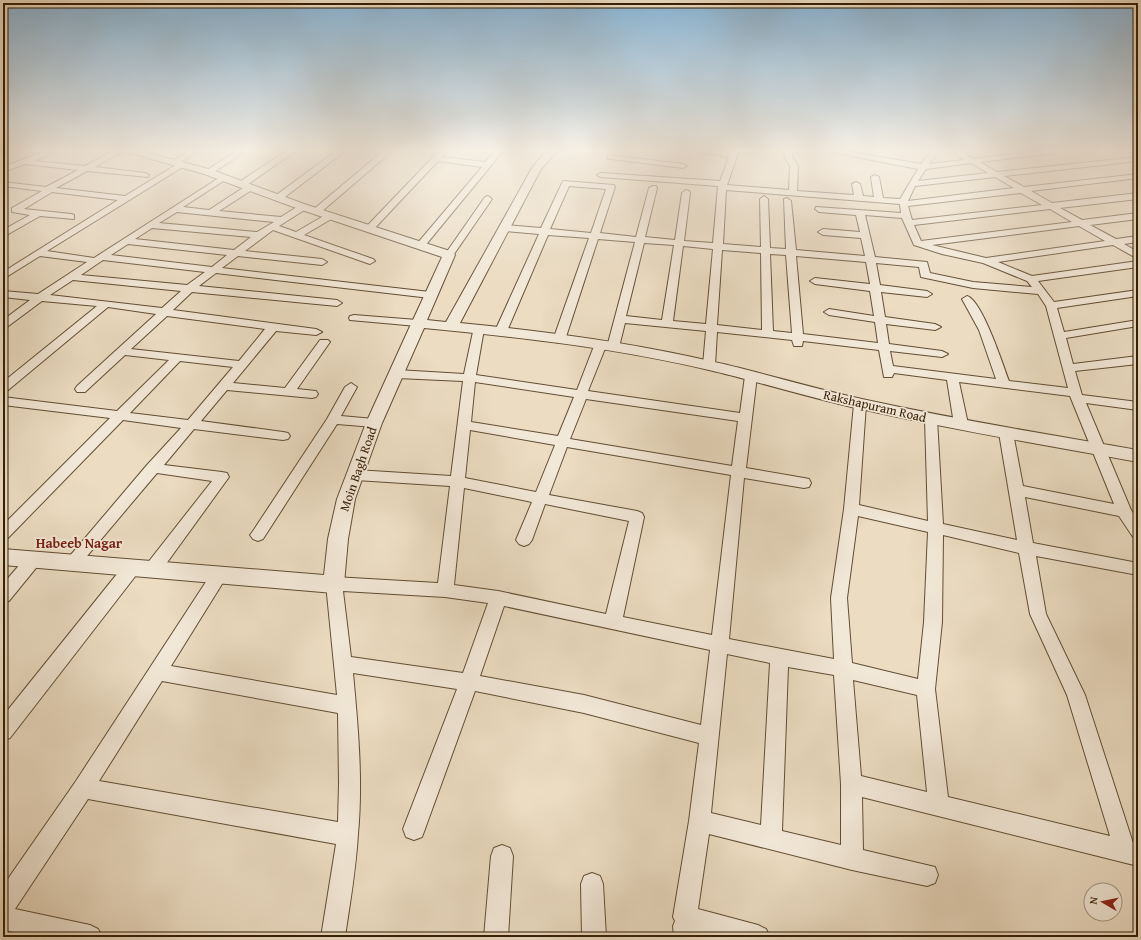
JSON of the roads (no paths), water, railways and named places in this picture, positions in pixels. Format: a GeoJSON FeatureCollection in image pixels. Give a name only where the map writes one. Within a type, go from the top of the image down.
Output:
{"type":"FeatureCollection","features":[{"type":"Feature","properties":{"kind":"street"},"geometry":{"type":"LineString","coordinates":[[40,195],[15,210],[71,217]]}},
{"type":"Feature","properties":{"kind":"street"},"geometry":{"type":"LineString","coordinates":[[95,195],[127,199]]}},
{"type":"Feature","properties":{"kind":"street"},"geometry":{"type":"LineString","coordinates":[[3,276],[133,195]]}},
{"type":"Feature","properties":{"kind":"street"},"geometry":{"type":"LineString","coordinates":[[3,325],[39,298],[197,195]]}},
{"type":"Feature","properties":{"kind":"street"},"geometry":{"type":"LineString","coordinates":[[212,212],[234,195]]}},
{"type":"Feature","properties":{"kind":"street"},"geometry":{"type":"LineString","coordinates":[[269,195],[449,255],[488,199]]}},
{"type":"Feature","properties":{"kind":"street"},"geometry":{"type":"LineString","coordinates":[[278,198],[282,195]]}},
{"type":"Feature","properties":{"kind":"street"},"geometry":{"type":"LineString","coordinates":[[317,211],[336,195]]}},
{"type":"Feature","properties":{"kind":"street"},"geometry":{"type":"LineString","coordinates":[[369,229],[402,195]]}},
{"type":"Feature","properties":{"kind":"street"},"geometry":{"type":"LineString","coordinates":[[421,245],[463,195]]}},
{"type":"Feature","properties":{"kind":"street"},"geometry":{"type":"LineString","coordinates":[[451,326],[522,195]]}},
{"type":"Feature","properties":{"kind":"street"},"geometry":{"type":"LineString","coordinates":[[501,331],[561,195]]}},
{"type":"Feature","properties":{"kind":"street"},"geometry":{"type":"LineString","coordinates":[[559,340],[608,195]]}},
{"type":"Feature","properties":{"kind":"street"},"geometry":{"type":"LineString","coordinates":[[524,540],[581,393],[621,319],[638,240],[650,195]]}},
{"type":"Feature","properties":{"kind":"street"},"geometry":{"type":"LineString","coordinates":[[667,323],[686,195]]}},
{"type":"Feature","properties":{"kind":"street"},"geometry":{"type":"LineString","coordinates":[[709,365],[722,195]]}},
{"type":"Feature","properties":{"kind":"street"},"geometry":{"type":"LineString","coordinates":[[825,195],[904,203],[978,195]]}},
{"type":"Feature","properties":{"kind":"street"},"geometry":{"type":"LineString","coordinates":[[879,195],[880,200]]}},
{"type":"Feature","properties":{"kind":"street"},"geometry":{"type":"LineString","coordinates":[[908,195],[904,203],[908,219],[920,243],[925,276],[972,285],[1041,291]]}},
{"type":"Feature","properties":{"kind":"street"},"geometry":{"type":"LineString","coordinates":[[1031,195],[1138,256]]}},
{"type":"Feature","properties":{"kind":"street"},"geometry":{"type":"LineString","coordinates":[[819,209],[860,212],[908,219],[1052,207],[1138,196]]}},
{"type":"Feature","properties":{"kind":"street"},"geometry":{"type":"LineString","coordinates":[[764,199],[768,335]]}},
{"type":"Feature","properties":{"kind":"street"},"geometry":{"type":"LineString","coordinates":[[787,201],[798,341]]}},
{"type":"Feature","properties":{"kind":"street"},"geometry":{"type":"LineString","coordinates":[[81,389],[189,289],[258,235],[303,207]]}},
{"type":"Feature","properties":{"kind":"street"},"geometry":{"type":"LineString","coordinates":[[177,208],[282,220]]}},
{"type":"Feature","properties":{"kind":"street"},"geometry":{"type":"LineString","coordinates":[[860,212],[864,235],[871,260],[881,320],[887,371],[952,377],[1004,384],[1138,406]]}},
{"type":"Feature","properties":{"kind":"street"},"geometry":{"type":"LineString","coordinates":[[3,234],[39,213]]}},
{"type":"Feature","properties":{"kind":"street"},"geometry":{"type":"LineString","coordinates":[[297,235],[330,216]]}},
{"type":"Feature","properties":{"kind":"street"},"geometry":{"type":"LineString","coordinates":[[920,243],[1138,216]]}},
{"type":"Feature","properties":{"kind":"street"},"geometry":{"type":"LineString","coordinates":[[151,225],[258,235]]}},
{"type":"Feature","properties":{"kind":"street"},"geometry":{"type":"LineString","coordinates":[[271,227],[370,261]]}},
{"type":"Feature","properties":{"kind":"street"},"geometry":{"type":"LineString","coordinates":[[504,228],[924,264]]}},
{"type":"Feature","properties":{"kind":"street"},"geometry":{"type":"LineString","coordinates":[[823,232],[864,235]]}},
{"type":"Feature","properties":{"kind":"street"},"geometry":{"type":"LineString","coordinates":[[986,261],[1138,239]]}},
{"type":"Feature","properties":{"kind":"street"},"geometry":{"type":"LineString","coordinates":[[128,241],[322,262]]}},
{"type":"Feature","properties":{"kind":"street"},"geometry":{"type":"LineString","coordinates":[[920,243],[945,252],[986,261],[1031,279],[1041,291],[1051,306],[1076,396],[1100,450],[1124,511],[1138,533]]}},
{"type":"Feature","properties":{"kind":"street"},"geometry":{"type":"LineString","coordinates":[[38,253],[213,270],[430,294]]}},
{"type":"Feature","properties":{"kind":"street","name":"Moin Bagh Road"},"geometry":{"type":"LineString","coordinates":[[334,584],[338,539],[346,499],[374,423],[417,323],[449,255]]}},
{"type":"Feature","properties":{"kind":"street"},"geometry":{"type":"LineString","coordinates":[[1031,279],[1138,264]]}},
{"type":"Feature","properties":{"kind":"street"},"geometry":{"type":"LineString","coordinates":[[72,277],[337,303]]}},
{"type":"Feature","properties":{"kind":"street"},"geometry":{"type":"LineString","coordinates":[[815,281],[876,290],[928,294]]}},
{"type":"Feature","properties":{"kind":"street"},"geometry":{"type":"LineString","coordinates":[[1051,306],[1138,293]]}},
{"type":"Feature","properties":{"kind":"street"},"geometry":{"type":"LineString","coordinates":[[3,294],[106,304],[273,328],[320,337],[288,392]]}},
{"type":"Feature","properties":{"kind":"street"},"geometry":{"type":"LineString","coordinates":[[967,299],[985,330],[1004,384]]}},
{"type":"Feature","properties":{"kind":"street"},"geometry":{"type":"LineString","coordinates":[[3,388],[106,304]]}},
{"type":"Feature","properties":{"kind":"street"},"geometry":{"type":"LineString","coordinates":[[829,312],[936,327]]}},
{"type":"Feature","properties":{"kind":"street"},"geometry":{"type":"LineString","coordinates":[[354,318],[501,331],[607,346]]}},
{"type":"Feature","properties":{"kind":"street"},"geometry":{"type":"LineString","coordinates":[[621,319],[712,328],[768,335],[798,341],[884,347],[942,354]]}},
{"type":"Feature","properties":{"kind":"street"},"geometry":{"type":"LineString","coordinates":[[1059,336],[1138,323]]}},
{"type":"Feature","properties":{"kind":"street"},"geometry":{"type":"LineString","coordinates":[[71,564],[152,468],[192,426],[273,328]]}},
{"type":"Feature","properties":{"kind":"street"},"geometry":{"type":"LineString","coordinates":[[445,590],[465,425],[469,378],[478,329]]}},
{"type":"Feature","properties":{"kind":"street","name":"Rakshapuram Road"},"geometry":{"type":"LineString","coordinates":[[607,346],[709,365],[860,404],[930,419],[1138,456]]}},
{"type":"Feature","properties":{"kind":"street"},"geometry":{"type":"LineString","coordinates":[[123,351],[242,364]]}},
{"type":"Feature","properties":{"kind":"street"},"geometry":{"type":"LineString","coordinates":[[3,534],[177,358]]}},
{"type":"Feature","properties":{"kind":"street"},"geometry":{"type":"LineString","coordinates":[[1067,368],[1138,360]]}},
{"type":"Feature","properties":{"kind":"street"},"geometry":{"type":"LineString","coordinates":[[396,374],[469,378],[746,418]]}},
{"type":"Feature","properties":{"kind":"street"},"geometry":{"type":"LineString","coordinates":[[751,376],[738,472],[700,821],[685,917],[758,937]]}},
{"type":"Feature","properties":{"kind":"street"},"geometry":{"type":"LineString","coordinates":[[952,377],[961,424]]}},
{"type":"Feature","properties":{"kind":"street"},"geometry":{"type":"LineString","coordinates":[[225,386],[312,394]]}},
{"type":"Feature","properties":{"kind":"street"},"geometry":{"type":"LineString","coordinates":[[258,535],[333,420],[351,387]]}},
{"type":"Feature","properties":{"kind":"street"},"geometry":{"type":"LineString","coordinates":[[3,401],[192,426],[283,436]]}},
{"type":"Feature","properties":{"kind":"street"},"geometry":{"type":"LineString","coordinates":[[852,859],[851,784],[842,669],[840,598],[852,509],[860,404]]}},
{"type":"Feature","properties":{"kind":"street"},"geometry":{"type":"LineString","coordinates":[[930,419],[936,528],[933,622],[926,689],[940,806]]}},
{"type":"Feature","properties":{"kind":"street"},"geometry":{"type":"LineString","coordinates":[[333,420],[374,423]]}},
{"type":"Feature","properties":{"kind":"street"},"geometry":{"type":"LineString","coordinates":[[465,425],[804,483]]}},
{"type":"Feature","properties":{"kind":"street"},"geometry":{"type":"LineString","coordinates":[[1006,433],[1025,548],[1038,614],[1076,695],[1132,853]]}},
{"type":"Feature","properties":{"kind":"street"},"geometry":{"type":"LineString","coordinates":[[152,468],[222,477],[152,570]]}},
{"type":"Feature","properties":{"kind":"street"},"geometry":{"type":"LineString","coordinates":[[356,475],[458,482],[637,517],[612,622]]}},
{"type":"Feature","properties":{"kind":"street"},"geometry":{"type":"LineString","coordinates":[[1016,490],[1124,511]]}},
{"type":"Feature","properties":{"kind":"street"},"geometry":{"type":"LineString","coordinates":[[852,509],[1025,548],[1138,569]]}},
{"type":"Feature","properties":{"kind":"street"},"geometry":{"type":"LineString","coordinates":[[3,557],[219,576],[445,590],[498,598],[720,646],[842,669],[926,689]]}},
{"type":"Feature","properties":{"kind":"street"},"geometry":{"type":"LineString","coordinates":[[3,596],[34,559]]}},
{"type":"Feature","properties":{"kind":"street"},"geometry":{"type":"LineString","coordinates":[[3,731],[131,569]]}},
{"type":"Feature","properties":{"kind":"street"},"geometry":{"type":"LineString","coordinates":[[3,906],[83,788],[219,576]]}},
{"type":"Feature","properties":{"kind":"street"},"geometry":{"type":"LineString","coordinates":[[333,937],[348,835],[349,809],[347,706],[344,664],[334,584]]}},
{"type":"Feature","properties":{"kind":"street"},"geometry":{"type":"LineString","coordinates":[[414,829],[469,682],[498,598]]}},
{"type":"Feature","properties":{"kind":"street"},"geometry":{"type":"LineString","coordinates":[[771,839],[779,657]]}},
{"type":"Feature","properties":{"kind":"street"},"geometry":{"type":"LineString","coordinates":[[344,664],[469,682],[584,704],[710,736]]}},
{"type":"Feature","properties":{"kind":"street"},"geometry":{"type":"LineString","coordinates":[[157,672],[347,706]]}},
{"type":"Feature","properties":{"kind":"street"},"geometry":{"type":"LineString","coordinates":[[851,784],[1132,853]]}},
{"type":"Feature","properties":{"kind":"street"},"geometry":{"type":"LineString","coordinates":[[83,788],[348,835]]}},
{"type":"Feature","properties":{"kind":"street"},"geometry":{"type":"LineString","coordinates":[[700,821],[852,859],[927,874]]}},
{"type":"Feature","properties":{"kind":"street"},"geometry":{"type":"LineString","coordinates":[[496,937],[502,856]]}},
{"type":"Feature","properties":{"kind":"street"},"geometry":{"type":"LineString","coordinates":[[592,884],[594,937]]}},
{"type":"Feature","properties":{"kind":"street"},"geometry":{"type":"LineString","coordinates":[[3,918],[90,937]]}},
{"type":"Feature","properties":{"kind":"district","name":"Habeeb Nagar"},"geometry":{"type":"Point","coordinates":[79,543]}}]}
